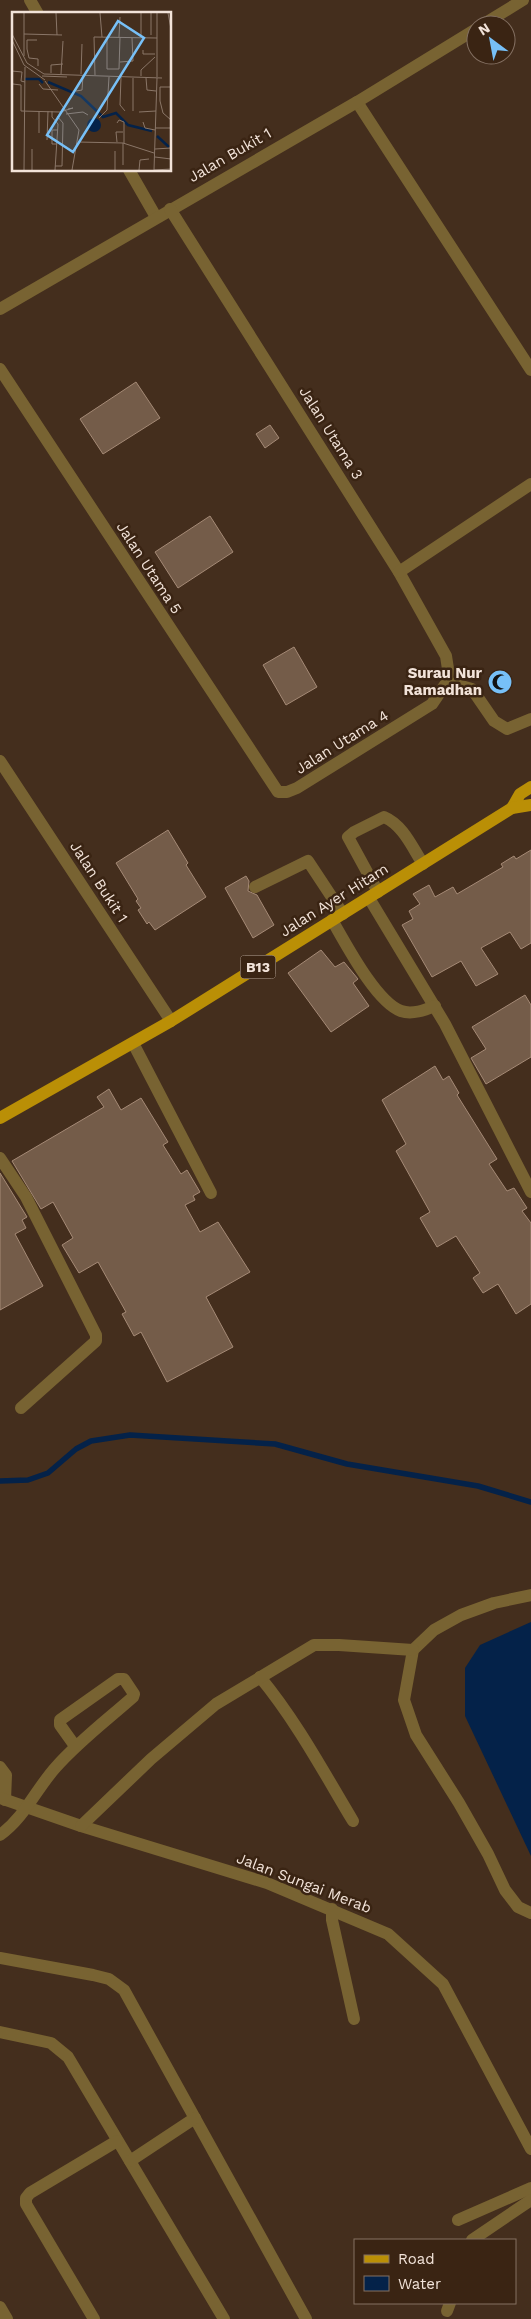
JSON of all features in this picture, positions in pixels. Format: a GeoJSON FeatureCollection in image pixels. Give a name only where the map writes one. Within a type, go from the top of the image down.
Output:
{"type":"FeatureCollection","features":[{"type":"Feature","properties":{"kind":"main road"},"geometry":{"type":"LineString","coordinates":[[512,808],[520,794],[531,787]]}},
{"type":"Feature","properties":{"kind":"main road","name":"Jalan Ayer Hitam"},"geometry":{"type":"LineString","coordinates":[[0,1118],[171,1021],[512,808],[531,805]]}},
{"type":"Feature","properties":{"kind":"street"},"geometry":{"type":"LineString","coordinates":[[30,0],[37,12]]}},
{"type":"Feature","properties":{"kind":"street"},"geometry":{"type":"LineString","coordinates":[[498,15],[523,0]]}},
{"type":"Feature","properties":{"kind":"street","name":"Jalan Bukit 1"},"geometry":{"type":"LineString","coordinates":[[0,309],[156,216],[357,102],[466,35]]}},
{"type":"Feature","properties":{"kind":"street"},"geometry":{"type":"LineString","coordinates":[[357,102],[531,370]]}},
{"type":"Feature","properties":{"kind":"street"},"geometry":{"type":"LineString","coordinates":[[130,171],[156,216]]}},
{"type":"Feature","properties":{"kind":"street","name":"Jalan Utama 3"},"geometry":{"type":"LineString","coordinates":[[170,209],[399,572],[446,656],[447,682]]}},
{"type":"Feature","properties":{"kind":"street","name":"Jalan Utama 5"},"geometry":{"type":"LineString","coordinates":[[0,369],[271,784]]}},
{"type":"Feature","properties":{"kind":"street"},"geometry":{"type":"LineString","coordinates":[[399,572],[531,484]]}},
{"type":"Feature","properties":{"kind":"street"},"geometry":{"type":"LineString","coordinates":[[447,682],[472,689],[494,721],[507,729],[531,719]]}},
{"type":"Feature","properties":{"kind":"street","name":"Jalan Utama 4"},"geometry":{"type":"LineString","coordinates":[[271,784],[278,792],[287,792],[297,788],[432,704],[447,682]]}},
{"type":"Feature","properties":{"kind":"street","name":"Jalan Bukit 1"},"geometry":{"type":"LineString","coordinates":[[0,760],[171,1021]]}},
{"type":"Feature","properties":{"kind":"street"},"geometry":{"type":"LineString","coordinates":[[423,864],[400,828],[392,820],[384,817],[348,837],[373,895],[435,1006],[531,1192]]}},
{"type":"Feature","properties":{"kind":"street"},"geometry":{"type":"LineString","coordinates":[[255,887],[308,861],[338,917],[361,968],[389,1004],[402,1012],[420,1012],[435,1006]]}},
{"type":"Feature","properties":{"kind":"street"},"geometry":{"type":"LineString","coordinates":[[133,1043],[211,1193]]}},
{"type":"Feature","properties":{"kind":"street"},"geometry":{"type":"LineString","coordinates":[[0,1158],[26,1197],[96,1335],[96,1341],[21,1408]]}},
{"type":"Feature","properties":{"kind":"street"},"geometry":{"type":"LineString","coordinates":[[531,1595],[494,1603],[461,1615],[434,1630],[413,1650],[404,1700],[416,1735],[464,1811],[505,1890],[518,1907],[531,1913]]}},
{"type":"Feature","properties":{"kind":"street"},"geometry":{"type":"LineString","coordinates":[[81,1826],[151,1759],[216,1704],[314,1645],[339,1644],[413,1650]]}},
{"type":"Feature","properties":{"kind":"street"},"geometry":{"type":"LineString","coordinates":[[260,1678],[285,1708],[304,1736],[353,1821]]}},
{"type":"Feature","properties":{"kind":"street"},"geometry":{"type":"LineString","coordinates":[[0,1835],[11,1827],[54,1769],[75,1746],[133,1697],[134,1694],[124,1679],[118,1679],[60,1720],[60,1724],[75,1746]]}},
{"type":"Feature","properties":{"kind":"street"},"geometry":{"type":"LineString","coordinates":[[0,1767],[6,1775],[3,1799]]}},
{"type":"Feature","properties":{"kind":"street","name":"Jalan Sungai Merab"},"geometry":{"type":"LineString","coordinates":[[3,1799],[28,1806],[81,1826],[267,1883],[388,1934],[443,1984],[497,2084],[527,2132],[531,2149]]}},
{"type":"Feature","properties":{"kind":"street"},"geometry":{"type":"LineString","coordinates":[[332,1909],[332,1920],[354,2019]]}},
{"type":"Feature","properties":{"kind":"street"},"geometry":{"type":"LineString","coordinates":[[0,1958],[109,1979],[124,1990],[306,2319]]}},
{"type":"Feature","properties":{"kind":"street"},"geometry":{"type":"LineString","coordinates":[[0,2032],[51,2043],[68,2057],[224,2319]]}},
{"type":"Feature","properties":{"kind":"street"},"geometry":{"type":"LineString","coordinates":[[130,2161],[195,2118]]}},
{"type":"Feature","properties":{"kind":"street"},"geometry":{"type":"LineString","coordinates":[[94,2319],[26,2204],[26,2198],[30,2193],[117,2141]]}},
{"type":"Feature","properties":{"kind":"street"},"geometry":{"type":"LineString","coordinates":[[458,2220],[531,2188]]}},
{"type":"Feature","properties":{"kind":"street"},"geometry":{"type":"LineString","coordinates":[[473,2239],[531,2200]]}},
{"type":"Feature","properties":{"kind":"street"},"geometry":{"type":"LineString","coordinates":[[0,2307],[7,2319]]}},
{"type":"Feature","properties":{"kind":"water"},"geometry":{"type":"Polygon","coordinates":[[[531,1622],[531,1856],[465,1716],[465,1668],[480,1645],[531,1622]]]}},
{"type":"Feature","properties":{"kind":"building"},"geometry":{"type":"Polygon","coordinates":[[[136,382],[160,418],[103,454],[80,419],[136,382]]]}},
{"type":"Feature","properties":{"kind":"building"},"geometry":{"type":"Polygon","coordinates":[[[270,425],[279,438],[265,448],[256,434],[270,425]]]}},
{"type":"Feature","properties":{"kind":"building"},"geometry":{"type":"Polygon","coordinates":[[[210,516],[233,552],[178,588],[155,552],[210,516]]]}},
{"type":"Feature","properties":{"kind":"building"},"geometry":{"type":"Polygon","coordinates":[[[294,647],[317,687],[286,705],[263,665],[294,647]]]}},
{"type":"Feature","properties":{"kind":"building"},"geometry":{"type":"Polygon","coordinates":[[[168,830],[188,863],[186,865],[206,897],[155,930],[149,922],[147,924],[138,910],[141,908],[136,901],[138,899],[116,863],[168,830]]]}},
{"type":"Feature","properties":{"kind":"building"},"geometry":{"type":"Polygon","coordinates":[[[531,850],[531,943],[521,949],[510,932],[481,948],[498,974],[476,986],[461,961],[432,977],[402,925],[413,919],[409,911],[420,904],[413,894],[429,885],[435,897],[453,887],[457,894],[503,867],[501,864],[514,856],[516,859],[531,850]]]}},
{"type":"Feature","properties":{"kind":"building"},"geometry":{"type":"Polygon","coordinates":[[[246,876],[249,881],[248,891],[257,895],[274,925],[253,938],[225,888],[246,876]]]}},
{"type":"Feature","properties":{"kind":"building"},"geometry":{"type":"Polygon","coordinates":[[[321,950],[335,967],[344,962],[358,979],[353,983],[369,1006],[331,1032],[288,973],[321,950]]]}},
{"type":"Feature","properties":{"kind":"building"},"geometry":{"type":"Polygon","coordinates":[[[525,995],[531,1005],[531,1057],[486,1084],[471,1058],[486,1049],[472,1027],[525,995]]]}},
{"type":"Feature","properties":{"kind":"building"},"geometry":{"type":"Polygon","coordinates":[[[435,1066],[443,1080],[449,1076],[459,1093],[457,1095],[497,1159],[489,1164],[507,1191],[514,1188],[527,1208],[522,1211],[531,1223],[531,1304],[516,1314],[498,1284],[483,1293],[473,1278],[480,1273],[456,1236],[437,1247],[420,1218],[430,1212],[396,1151],[406,1144],[382,1100],[435,1066]]]}},
{"type":"Feature","properties":{"kind":"building"},"geometry":{"type":"Polygon","coordinates":[[[109,1089],[121,1110],[141,1098],[168,1142],[163,1145],[181,1174],[187,1170],[200,1192],[193,1196],[195,1200],[185,1205],[200,1232],[218,1222],[250,1272],[206,1297],[233,1347],[167,1382],[141,1332],[134,1336],[122,1314],[126,1312],[98,1262],[79,1273],[62,1245],[73,1238],[53,1202],[41,1209],[12,1161],[104,1107],[97,1097],[109,1089]]]}},
{"type":"Feature","properties":{"kind":"building"},"geometry":{"type":"Polygon","coordinates":[[[0,1173],[27,1217],[22,1220],[26,1228],[15,1234],[43,1286],[0,1310],[0,1173]]]}},
{"type":"Feature","properties":{"kind":"waterway"},"geometry":{"type":"LineString","coordinates":[[0,1481],[28,1480],[48,1473],[76,1449],[91,1441],[130,1435],[275,1444],[347,1464],[478,1486],[531,1502]]}},
{"type":"Feature","properties":{"kind":"place","name":"Surau Nur Ramadhan"},"geometry":{"type":"Point","coordinates":[500,682]}}]}
